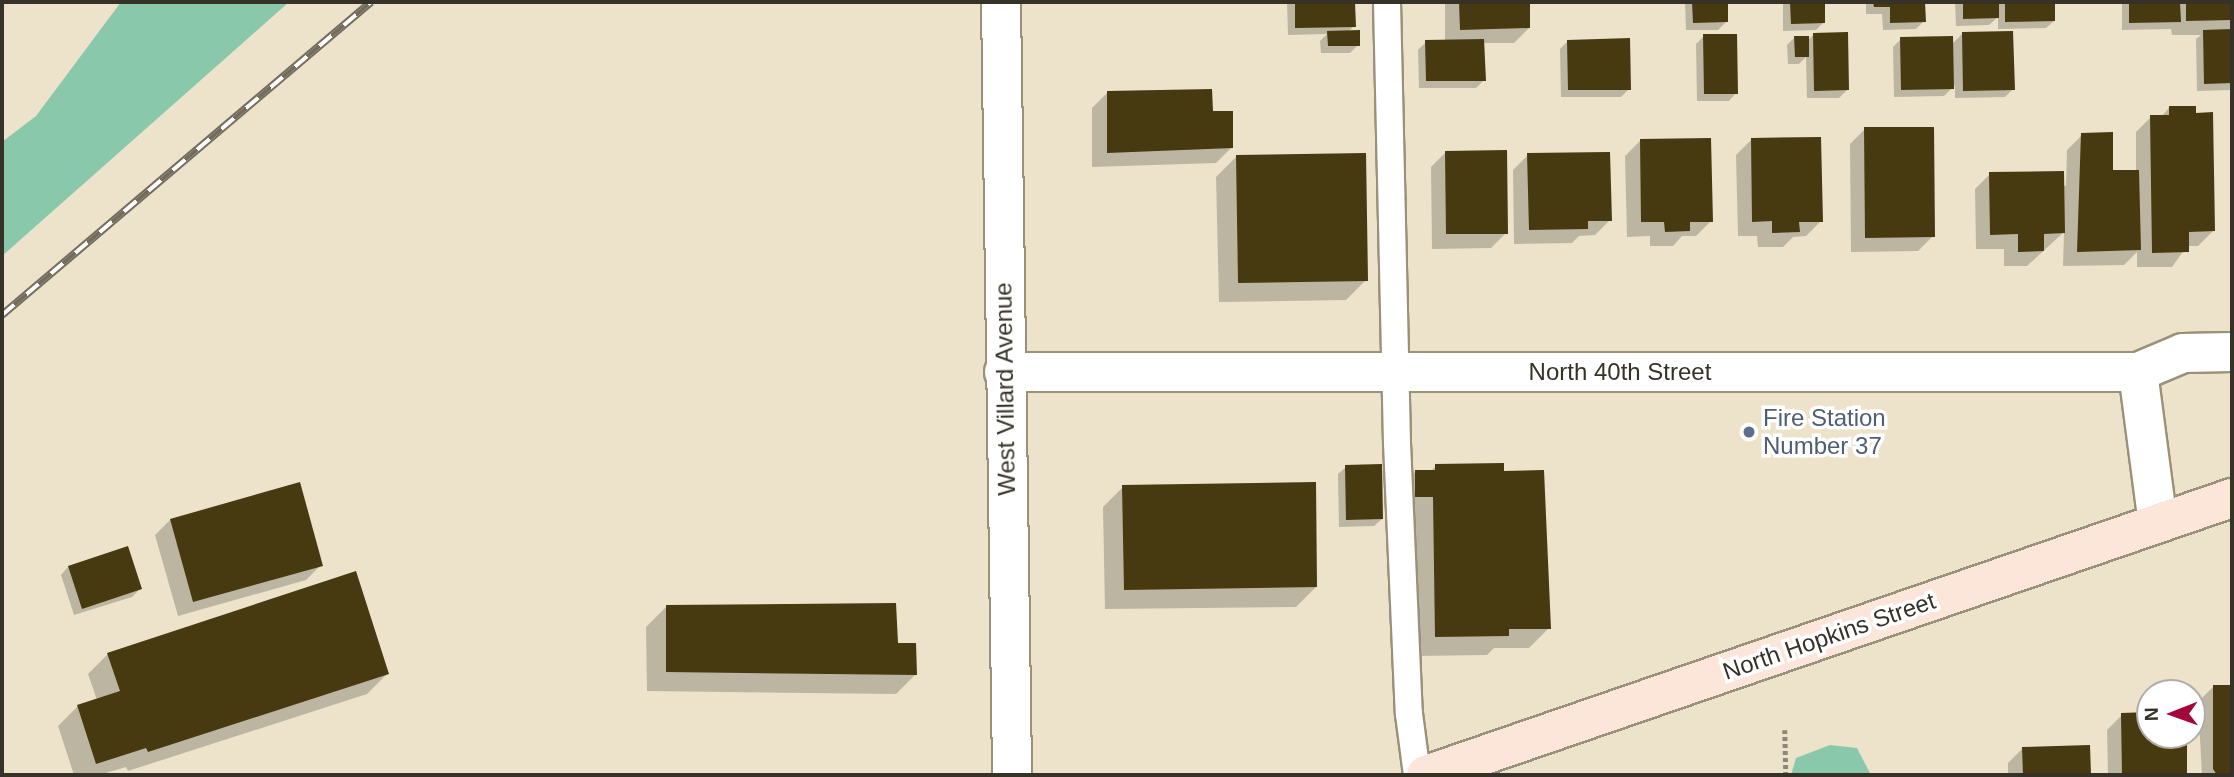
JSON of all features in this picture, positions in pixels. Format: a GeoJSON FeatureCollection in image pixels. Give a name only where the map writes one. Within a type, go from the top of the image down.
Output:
{"type":"FeatureCollection","features":[{"type":"Feature","properties":{"kind":"main road","name":"North Hopkins Street"},"geometry":{"type":"LineString","coordinates":[[1426,775],[2232,498]]}},
{"type":"Feature","properties":{"kind":"street","name":"West Villard Avenue"},"geometry":{"type":"LineString","coordinates":[[1001,2],[1004,373],[1012,775]]}},
{"type":"Feature","properties":{"kind":"street","name":"North 40th Street"},"geometry":{"type":"LineString","coordinates":[[1004,373],[2138,372],[2183,353],[2232,352]]}},
{"type":"Feature","properties":{"kind":"street"},"geometry":{"type":"LineString","coordinates":[[2138,372],[2158,523]]}},
{"type":"Feature","properties":{"kind":"lane"},"geometry":{"type":"LineString","coordinates":[[1387,2],[1399,372],[1397,443],[1409,714],[1417,775]]}},
{"type":"Feature","properties":{"kind":"path"},"geometry":{"type":"LineString","coordinates":[[1785,730],[1786,775]]}},
{"type":"Feature","properties":{"kind":"green space"},"geometry":{"type":"Polygon","coordinates":[[[121,2],[289,2],[2,256],[2,142],[36,116],[121,2]]]}},
{"type":"Feature","properties":{"kind":"green space"},"geometry":{"type":"Polygon","coordinates":[[[1830,745],[1857,748],[1871,775],[1791,775],[1796,758],[1830,745]]]}},
{"type":"Feature","properties":{"kind":"building"},"geometry":{"type":"Polygon","coordinates":[[[1295,2],[1355,2],[1356,27],[1295,28],[1295,2]]]}},
{"type":"Feature","properties":{"kind":"building"},"geometry":{"type":"Polygon","coordinates":[[[1459,2],[1530,2],[1530,28],[1460,30],[1459,2]]]}},
{"type":"Feature","properties":{"kind":"building"},"geometry":{"type":"Polygon","coordinates":[[[1692,2],[1728,2],[1728,22],[1693,23],[1692,2]]]}},
{"type":"Feature","properties":{"kind":"building"},"geometry":{"type":"Polygon","coordinates":[[[1790,2],[1825,2],[1825,23],[1791,24],[1790,2]]]}},
{"type":"Feature","properties":{"kind":"building"},"geometry":{"type":"Polygon","coordinates":[[[1873,2],[1925,2],[1926,22],[1890,23],[1890,7],[1874,7],[1873,2]]]}},
{"type":"Feature","properties":{"kind":"building"},"geometry":{"type":"Polygon","coordinates":[[[1963,2],[1999,2],[1999,18],[1963,19],[1963,2]]]}},
{"type":"Feature","properties":{"kind":"building"},"geometry":{"type":"Polygon","coordinates":[[[2005,2],[2055,2],[2055,21],[2005,22],[2005,2]]]}},
{"type":"Feature","properties":{"kind":"building"},"geometry":{"type":"Polygon","coordinates":[[[2129,2],[2180,2],[2181,22],[2129,23],[2129,2]]]}},
{"type":"Feature","properties":{"kind":"building"},"geometry":{"type":"Polygon","coordinates":[[[2186,2],[2232,2],[2232,20],[2186,21],[2186,2]]]}},
{"type":"Feature","properties":{"kind":"building"},"geometry":{"type":"Polygon","coordinates":[[[2232,29],[2232,83],[2204,84],[2203,30],[2232,29]]]}},
{"type":"Feature","properties":{"kind":"building"},"geometry":{"type":"Polygon","coordinates":[[[1360,30],[1360,46],[1328,46],[1327,31],[1360,30]]]}},
{"type":"Feature","properties":{"kind":"building"},"geometry":{"type":"Polygon","coordinates":[[[2013,31],[2015,90],[1963,91],[1962,32],[2013,31]]]}},
{"type":"Feature","properties":{"kind":"building"},"geometry":{"type":"Polygon","coordinates":[[[1848,32],[1849,90],[1814,91],[1813,33],[1848,32]]]}},
{"type":"Feature","properties":{"kind":"building"},"geometry":{"type":"Polygon","coordinates":[[[1703,34],[1737,34],[1738,94],[1704,94],[1703,34]]]}},
{"type":"Feature","properties":{"kind":"building"},"geometry":{"type":"Polygon","coordinates":[[[1794,36],[1809,36],[1809,57],[1795,57],[1794,36]]]}},
{"type":"Feature","properties":{"kind":"building"},"geometry":{"type":"Polygon","coordinates":[[[1953,36],[1954,89],[1901,90],[1900,37],[1953,36]]]}},
{"type":"Feature","properties":{"kind":"building"},"geometry":{"type":"Polygon","coordinates":[[[1630,38],[1631,90],[1568,90],[1567,40],[1630,38]]]}},
{"type":"Feature","properties":{"kind":"building"},"geometry":{"type":"Polygon","coordinates":[[[1484,39],[1486,81],[1426,81],[1425,40],[1484,39]]]}},
{"type":"Feature","properties":{"kind":"building"},"geometry":{"type":"Polygon","coordinates":[[[1212,89],[1213,111],[1233,111],[1233,148],[1107,153],[1107,91],[1212,89]]]}},
{"type":"Feature","properties":{"kind":"building"},"geometry":{"type":"Polygon","coordinates":[[[2169,106],[2196,106],[2196,113],[2213,112],[2215,231],[2189,232],[2189,252],[2152,253],[2150,115],[2169,115],[2169,106]]]}},
{"type":"Feature","properties":{"kind":"building"},"geometry":{"type":"Polygon","coordinates":[[[1864,127],[1934,127],[1935,237],[1865,238],[1864,127]]]}},
{"type":"Feature","properties":{"kind":"building"},"geometry":{"type":"Polygon","coordinates":[[[2113,132],[2113,170],[2139,170],[2141,250],[2077,252],[2081,133],[2113,132]]]}},
{"type":"Feature","properties":{"kind":"building"},"geometry":{"type":"Polygon","coordinates":[[[1821,137],[1823,222],[1799,222],[1800,232],[1772,233],[1772,221],[1752,222],[1751,138],[1821,137]]]}},
{"type":"Feature","properties":{"kind":"building"},"geometry":{"type":"Polygon","coordinates":[[[1711,138],[1713,222],[1690,222],[1690,231],[1665,232],[1664,222],[1641,222],[1640,139],[1711,138]]]}},
{"type":"Feature","properties":{"kind":"building"},"geometry":{"type":"Polygon","coordinates":[[[1507,150],[1508,234],[1446,234],[1445,151],[1507,150]]]}},
{"type":"Feature","properties":{"kind":"building"},"geometry":{"type":"Polygon","coordinates":[[[1610,152],[1612,221],[1588,221],[1588,229],[1529,230],[1527,153],[1610,152]]]}},
{"type":"Feature","properties":{"kind":"building"},"geometry":{"type":"Polygon","coordinates":[[[1366,153],[1368,281],[1238,283],[1236,155],[1366,153]]]}},
{"type":"Feature","properties":{"kind":"building"},"geometry":{"type":"Polygon","coordinates":[[[2064,171],[2065,233],[2044,234],[2044,251],[2018,252],[2018,234],[1990,235],[1989,172],[2064,171]]]}},
{"type":"Feature","properties":{"kind":"building"},"geometry":{"type":"Polygon","coordinates":[[[1504,463],[1504,471],[1544,470],[1551,629],[1509,629],[1509,636],[1435,637],[1433,497],[1415,497],[1415,470],[1435,470],[1435,464],[1504,463]]]}},
{"type":"Feature","properties":{"kind":"building"},"geometry":{"type":"Polygon","coordinates":[[[1382,464],[1383,519],[1346,520],[1345,465],[1382,464]]]}},
{"type":"Feature","properties":{"kind":"building"},"geometry":{"type":"Polygon","coordinates":[[[300,482],[323,566],[193,602],[170,519],[300,482]]]}},
{"type":"Feature","properties":{"kind":"building"},"geometry":{"type":"Polygon","coordinates":[[[1316,482],[1317,587],[1124,590],[1122,485],[1316,482]]]}},
{"type":"Feature","properties":{"kind":"building"},"geometry":{"type":"Polygon","coordinates":[[[128,546],[142,589],[82,609],[68,566],[128,546]]]}},
{"type":"Feature","properties":{"kind":"building"},"geometry":{"type":"Polygon","coordinates":[[[356,571],[389,674],[148,752],[146,748],[96,764],[77,705],[120,691],[107,653],[356,571]]]}},
{"type":"Feature","properties":{"kind":"building"},"geometry":{"type":"Polygon","coordinates":[[[896,603],[898,643],[916,643],[917,675],[666,672],[666,605],[896,603]]]}},
{"type":"Feature","properties":{"kind":"building"},"geometry":{"type":"Polygon","coordinates":[[[2213,685],[2232,685],[2232,775],[2217,775],[2213,769],[2213,685]]]}},
{"type":"Feature","properties":{"kind":"building"},"geometry":{"type":"Polygon","coordinates":[[[2136,712],[2136,749],[2187,749],[2187,775],[2122,775],[2121,713],[2136,712]]]}},
{"type":"Feature","properties":{"kind":"building"},"geometry":{"type":"Polygon","coordinates":[[[2090,745],[2091,775],[2023,775],[2022,747],[2090,745]]]}},
{"type":"Feature","properties":{"kind":"railway"},"geometry":{"type":"LineString","coordinates":[[2,315],[371,2]]}},
{"type":"Feature","properties":{"kind":"place","name":"Fire Station Number 37"},"geometry":{"type":"Point","coordinates":[1749,432]}}]}
